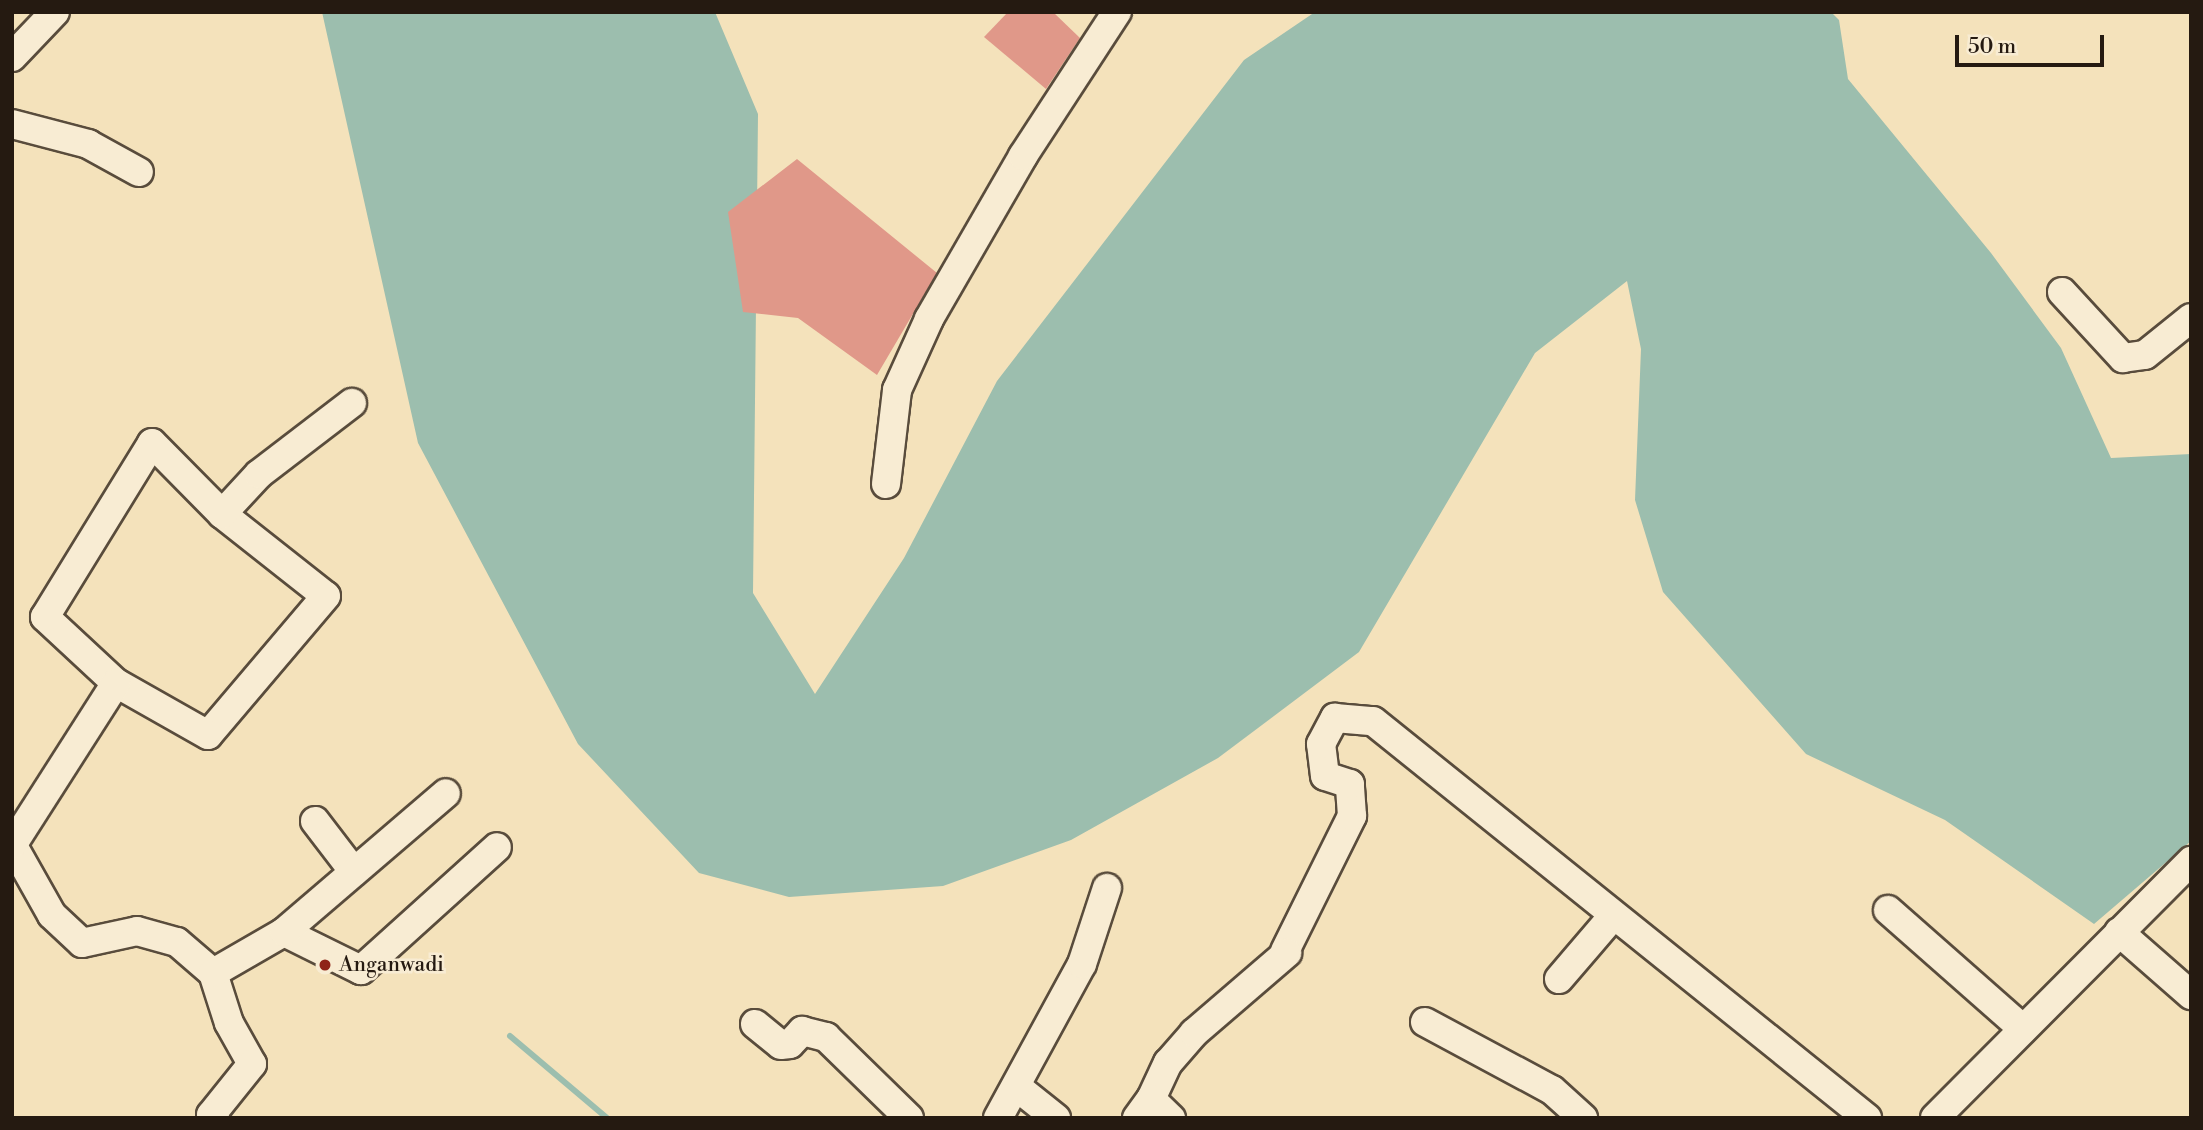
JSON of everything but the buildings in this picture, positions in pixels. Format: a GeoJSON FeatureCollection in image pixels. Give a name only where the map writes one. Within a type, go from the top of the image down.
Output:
{"type":"FeatureCollection","features":[{"type":"Feature","properties":{"kind":"street"},"geometry":{"type":"LineString","coordinates":[[12,57],[55,12]]}},
{"type":"Feature","properties":{"kind":"street"},"geometry":{"type":"LineString","coordinates":[[886,484],[897,390],[929,319],[1023,156],[1117,12]]}},
{"type":"Feature","properties":{"kind":"street"},"geometry":{"type":"LineString","coordinates":[[12,124],[88,144],[139,172]]}},
{"type":"Feature","properties":{"kind":"street"},"geometry":{"type":"LineString","coordinates":[[2062,292],[2123,358],[2145,355],[2191,318]]}},
{"type":"Feature","properties":{"kind":"street"},"geometry":{"type":"LineString","coordinates":[[222,514],[258,474],[352,403]]}},
{"type":"Feature","properties":{"kind":"street"},"geometry":{"type":"LineString","coordinates":[[152,443],[222,514],[326,596],[208,735],[116,683],[45,617],[152,443]]}},
{"type":"Feature","properties":{"kind":"street"},"geometry":{"type":"LineString","coordinates":[[116,683],[13,844],[51,915],[82,943],[137,931],[177,942],[213,973],[229,1023],[252,1064],[212,1115],[215,1118]]}},
{"type":"Feature","properties":{"kind":"street"},"geometry":{"type":"LineString","coordinates":[[1153,1112],[1168,1063],[1186,1041],[1278,963],[1286,952],[1352,816],[1350,784],[1325,776],[1321,744],[1335,718],[1373,722],[1867,1118]]}},
{"type":"Feature","properties":{"kind":"street"},"geometry":{"type":"LineString","coordinates":[[213,973],[284,932],[446,793]]}},
{"type":"Feature","properties":{"kind":"street"},"geometry":{"type":"LineString","coordinates":[[315,821],[354,872]]}},
{"type":"Feature","properties":{"kind":"street"},"geometry":{"type":"LineString","coordinates":[[284,932],[361,970],[497,847]]}},
{"type":"Feature","properties":{"kind":"street"},"geometry":{"type":"LineString","coordinates":[[1934,1118],[2191,861]]}},
{"type":"Feature","properties":{"kind":"street"},"geometry":{"type":"LineString","coordinates":[[998,1118],[1082,964],[1107,888]]}},
{"type":"Feature","properties":{"kind":"street"},"geometry":{"type":"LineString","coordinates":[[1888,910],[2023,1029]]}},
{"type":"Feature","properties":{"kind":"street"},"geometry":{"type":"LineString","coordinates":[[1559,979],[1614,916]]}},
{"type":"Feature","properties":{"kind":"street"},"geometry":{"type":"LineString","coordinates":[[2119,932],[2191,995]]}},
{"type":"Feature","properties":{"kind":"street"},"geometry":{"type":"LineString","coordinates":[[1425,1022],[1552,1090],[1583,1118]]}},
{"type":"Feature","properties":{"kind":"street"},"geometry":{"type":"LineString","coordinates":[[755,1024],[781,1045],[790,1044],[802,1031],[826,1037],[909,1118]]}},
{"type":"Feature","properties":{"kind":"street"},"geometry":{"type":"LineString","coordinates":[[1017,1087],[1056,1118]]}},
{"type":"Feature","properties":{"kind":"shaded area"},"geometry":{"type":"Polygon","coordinates":[[[322,12],[715,12],[758,114],[753,593],[815,694],[904,558],[997,381],[1244,60],[1315,12],[1831,12],[1839,20],[1848,79],[1991,253],[2061,348],[2111,458],[2191,454],[2191,841],[2094,924],[1945,820],[1806,754],[1663,592],[1635,500],[1641,349],[1627,281],[1535,353],[1359,652],[1218,758],[1071,840],[943,886],[789,897],[699,873],[578,744],[418,443],[322,12]]]}},
{"type":"Feature","properties":{"kind":"waterway"},"geometry":{"type":"LineString","coordinates":[[510,1036],[607,1118]]}},
{"type":"Feature","properties":{"kind":"place","name":"Anganwadi"},"geometry":{"type":"Point","coordinates":[325,965]}}]}
